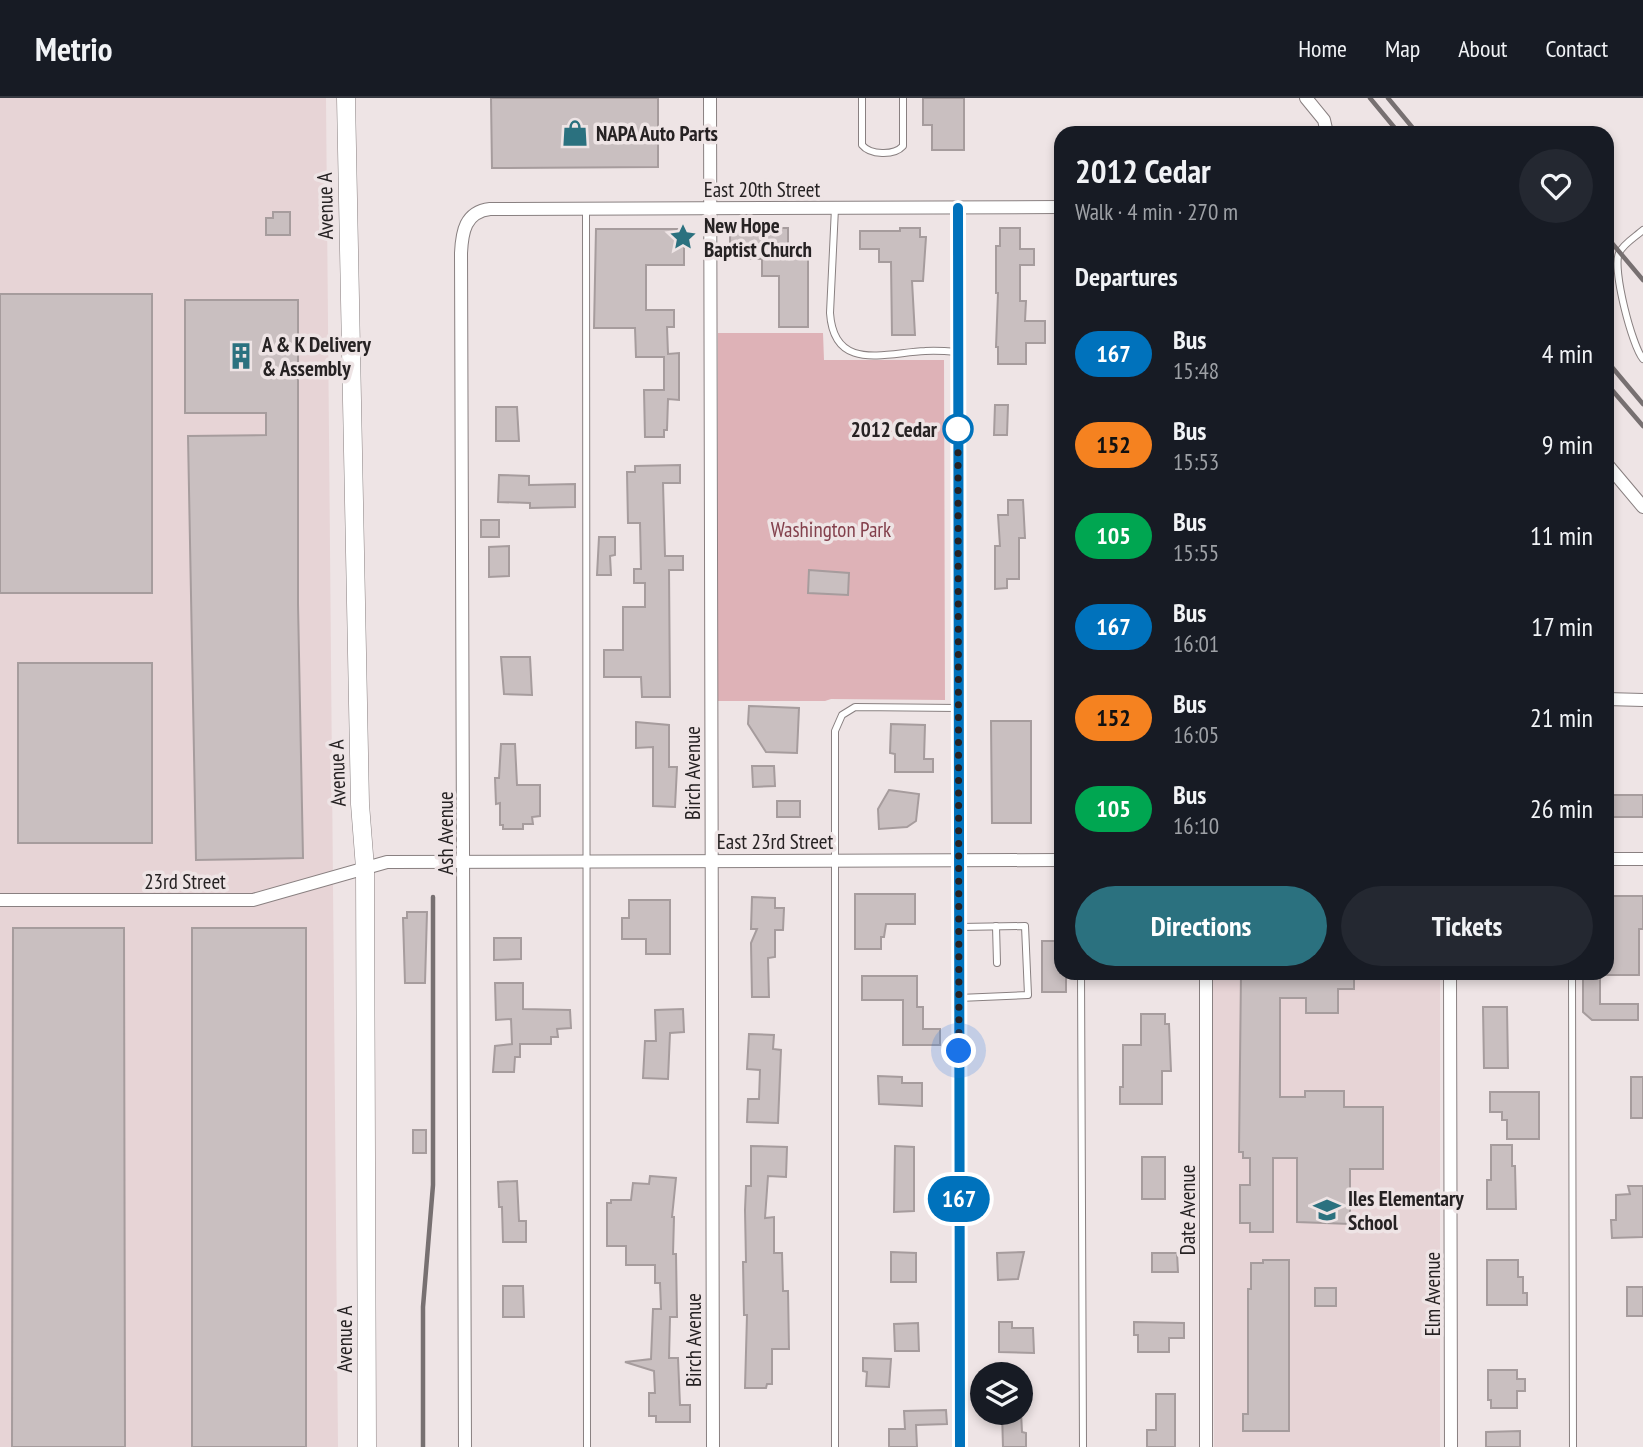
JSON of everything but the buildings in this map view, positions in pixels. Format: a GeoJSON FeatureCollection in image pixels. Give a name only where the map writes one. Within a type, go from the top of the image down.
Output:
{"type":"FeatureCollection","features":[{"type":"Feature","properties":{"kind":"main road","name":"Avenue A"},"geometry":{"type":"LineString","coordinates":[[346,98],[360,804],[365,868],[367,1447]]}},
{"type":"Feature","properties":{"kind":"street","name":"Birch Avenue"},"geometry":{"type":"LineString","coordinates":[[710,98],[713,1447]]}},
{"type":"Feature","properties":{"kind":"street"},"geometry":{"type":"LineString","coordinates":[[1306,98],[1324,120],[1325,126]]}},
{"type":"Feature","properties":{"kind":"street"},"geometry":{"type":"LineString","coordinates":[[958,208],[960,1447]]}},
{"type":"Feature","properties":{"kind":"street","name":"East 20th Street"},"geometry":{"type":"LineString","coordinates":[[468,220],[474,213],[490,209],[1054,208]]}},
{"type":"Feature","properties":{"kind":"street","name":"Ash Avenue"},"geometry":{"type":"LineString","coordinates":[[466,1447],[461,253],[468,220]]}},
{"type":"Feature","properties":{"kind":"street"},"geometry":{"type":"LineString","coordinates":[[1614,473],[1643,507]]}},
{"type":"Feature","properties":{"kind":"street"},"geometry":{"type":"LineString","coordinates":[[1614,699],[1643,700]]}},
{"type":"Feature","properties":{"kind":"street"},"geometry":{"type":"LineString","coordinates":[[1614,859],[1643,859]]}},
{"type":"Feature","properties":{"kind":"street","name":"East 23rd Street"},"geometry":{"type":"LineString","coordinates":[[365,868],[387,862],[464,861],[1054,860]]}},
{"type":"Feature","properties":{"kind":"street","name":"23rd Street"},"geometry":{"type":"LineString","coordinates":[[0,900],[253,900],[365,868]]}},
{"type":"Feature","properties":{"kind":"street","name":"Date Avenue"},"geometry":{"type":"LineString","coordinates":[[1206,980],[1206,1447]]}},
{"type":"Feature","properties":{"kind":"street","name":"Elm Avenue"},"geometry":{"type":"LineString","coordinates":[[1450,980],[1451,1447]]}},
{"type":"Feature","properties":{"kind":"lane"},"geometry":{"type":"LineString","coordinates":[[862,98],[862,145],[869,152],[900,151],[903,146],[903,98]]}},
{"type":"Feature","properties":{"kind":"lane"},"geometry":{"type":"LineString","coordinates":[[835,208],[830,313],[831,330],[839,342],[851,353],[872,356],[926,351],[958,352]]}},
{"type":"Feature","properties":{"kind":"lane"},"geometry":{"type":"LineString","coordinates":[[586,209],[587,1447]]}},
{"type":"Feature","properties":{"kind":"lane"},"geometry":{"type":"LineString","coordinates":[[1643,230],[1619,252],[1616,265],[1634,345],[1643,359]]}},
{"type":"Feature","properties":{"kind":"lane"},"geometry":{"type":"LineString","coordinates":[[835,1447],[835,731],[842,715],[855,707],[958,708]]}},
{"type":"Feature","properties":{"kind":"lane"},"geometry":{"type":"LineString","coordinates":[[996,926],[997,963]]}},
{"type":"Feature","properties":{"kind":"lane"},"geometry":{"type":"LineString","coordinates":[[958,927],[1025,926],[1028,995],[958,998]]}},
{"type":"Feature","properties":{"kind":"lane"},"geometry":{"type":"LineString","coordinates":[[1081,980],[1083,1447]]}},
{"type":"Feature","properties":{"kind":"lane"},"geometry":{"type":"LineString","coordinates":[[1572,980],[1573,1447]]}},
{"type":"Feature","properties":{"kind":"shaded area"},"geometry":{"type":"Polygon","coordinates":[[[0,98],[326,98],[338,1447],[0,1447],[0,98]]]}},
{"type":"Feature","properties":{"kind":"shaded area","name":"Iles Elementary School"},"geometry":{"type":"Polygon","coordinates":[[[1212,980],[1440,980],[1440,1447],[1214,1447],[1212,980]]]}},
{"type":"Feature","properties":{"kind":"green space","name":"Washington Park"},"geometry":{"type":"Polygon","coordinates":[[[718,333],[823,333],[824,360],[944,360],[945,700],[718,701],[718,333]]]}},
{"type":"Feature","properties":{"kind":"railway"},"geometry":{"type":"LineString","coordinates":[[1370,98],[1393,126]]}},
{"type":"Feature","properties":{"kind":"railway"},"geometry":{"type":"LineString","coordinates":[[1388,98],[1411,126]]}},
{"type":"Feature","properties":{"kind":"railway"},"geometry":{"type":"LineString","coordinates":[[1614,246],[1643,280]]}},
{"type":"Feature","properties":{"kind":"railway"},"geometry":{"type":"LineString","coordinates":[[1614,370],[1643,404]]}},
{"type":"Feature","properties":{"kind":"railway"},"geometry":{"type":"LineString","coordinates":[[1614,392],[1643,426]]}},
{"type":"Feature","properties":{"kind":"railway"},"geometry":{"type":"LineString","coordinates":[[423,1447],[423,1307],[433,1185],[433,897]]}},
{"type":"Feature","properties":{"kind":"bus line","name":"167"},"geometry":{"type":"LineString","coordinates":[[958,208],[960,1447]]}},
{"type":"Feature","properties":{"kind":"place","name":"NAPA Auto Parts"},"geometry":{"type":"Point","coordinates":[575,133]}},
{"type":"Feature","properties":{"kind":"place","name":"New Hope Baptist Church"},"geometry":{"type":"Point","coordinates":[683,237]}},
{"type":"Feature","properties":{"kind":"place","name":"A & K Delivery & Assembly"},"geometry":{"type":"Point","coordinates":[241,356]}},
{"type":"Feature","properties":{"kind":"place","name":"2012 Cedar"},"geometry":{"type":"Point","coordinates":[958,429]}},
{"type":"Feature","properties":{"kind":"place","name":"Iles Elementary School"},"geometry":{"type":"Point","coordinates":[1327,1210]}},
{"type":"Feature","properties":{"kind":"route"},"geometry":{"type":"LineString","coordinates":[[958,429],[958,422],[959,1051]]}}]}
